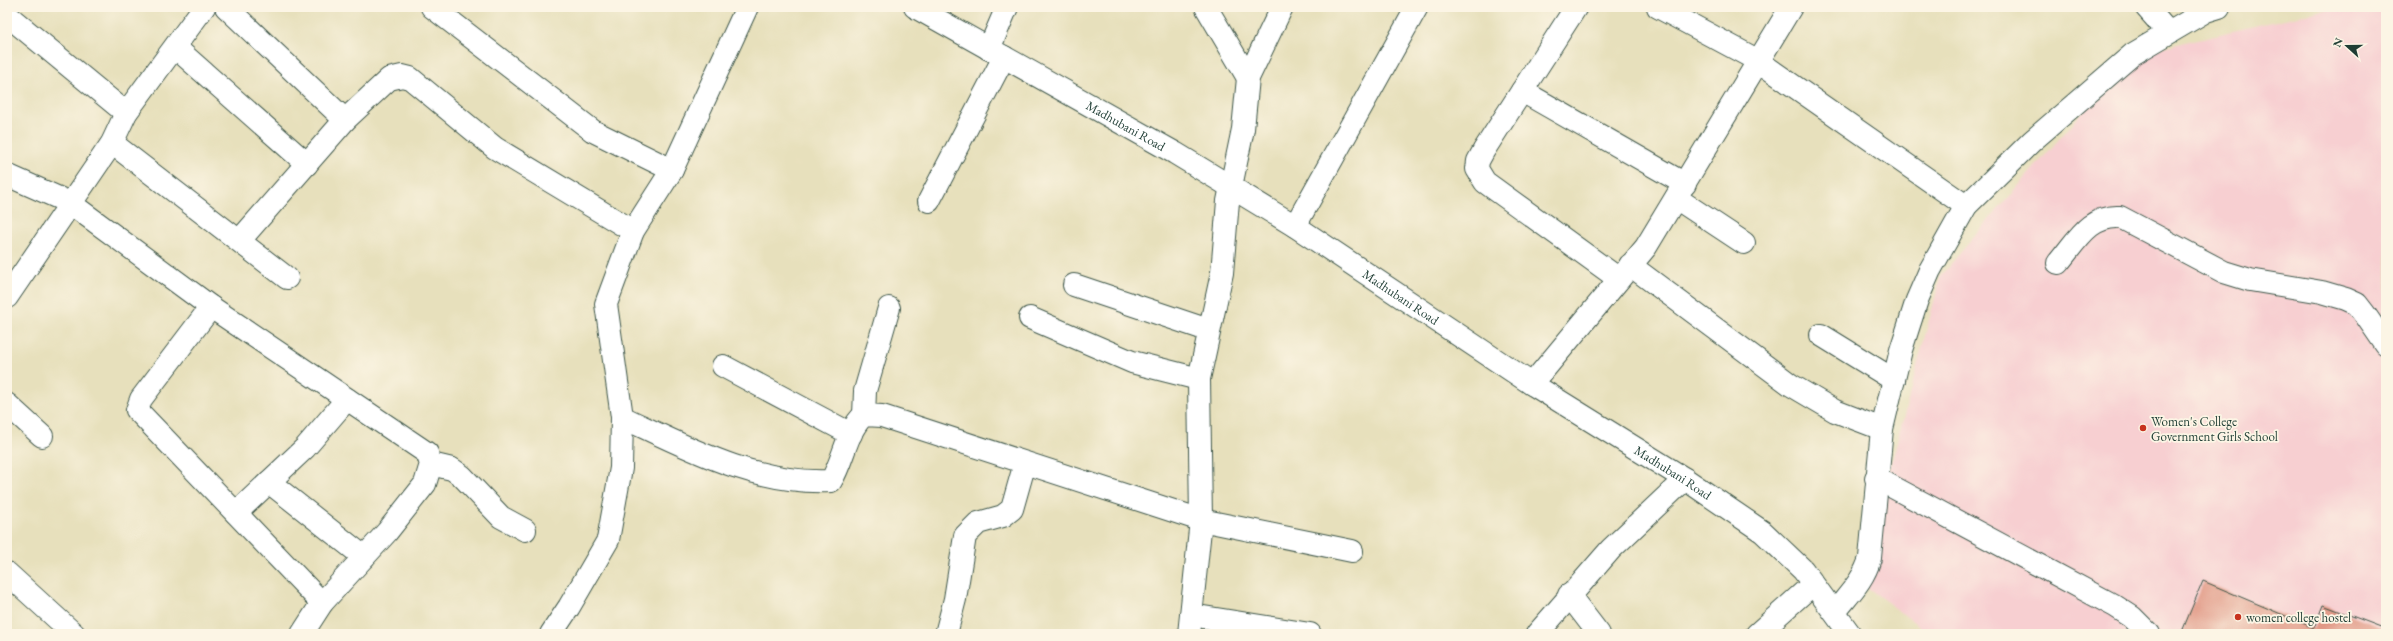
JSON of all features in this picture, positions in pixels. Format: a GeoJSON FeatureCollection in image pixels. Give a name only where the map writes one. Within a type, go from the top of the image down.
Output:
{"type":"FeatureCollection","features":[{"type":"Feature","properties":{"kind":"street"},"geometry":{"type":"LineString","coordinates":[[7,297],[112,143],[126,113],[176,48],[204,7]]}},
{"type":"Feature","properties":{"kind":"street"},"geometry":{"type":"LineString","coordinates":[[226,7],[345,120]]}},
{"type":"Feature","properties":{"kind":"street"},"geometry":{"type":"LineString","coordinates":[[432,7],[592,131],[672,170]]}},
{"type":"Feature","properties":{"kind":"street"},"geometry":{"type":"LineString","coordinates":[[551,634],[569,607],[608,540],[621,468],[622,417],[606,304],[633,231],[672,170],[747,7]]}},
{"type":"Feature","properties":{"kind":"street","name":"Madhubani Road"},"geometry":{"type":"LineString","coordinates":[[915,7],[1175,153],[1295,226],[1532,384],[1685,479],[1763,532],[1803,570],[1850,634]]}},
{"type":"Feature","properties":{"kind":"street"},"geometry":{"type":"LineString","coordinates":[[928,200],[997,53],[1007,7]]}},
{"type":"Feature","properties":{"kind":"street"},"geometry":{"type":"LineString","coordinates":[[1206,7],[1248,78]]}},
{"type":"Feature","properties":{"kind":"street"},"geometry":{"type":"LineString","coordinates":[[1282,7],[1248,78],[1243,129],[1231,187],[1222,272],[1198,379],[1201,520],[1190,624],[1310,634]]}},
{"type":"Feature","properties":{"kind":"street"},"geometry":{"type":"LineString","coordinates":[[1295,226],[1417,7]]}},
{"type":"Feature","properties":{"kind":"street"},"geometry":{"type":"LineString","coordinates":[[1576,7],[1478,161],[1477,169],[1480,176],[1791,385],[1835,411],[1882,429]]}},
{"type":"Feature","properties":{"kind":"street"},"geometry":{"type":"LineString","coordinates":[[1658,7],[1759,62],[1966,206]]}},
{"type":"Feature","properties":{"kind":"street"},"geometry":{"type":"LineString","coordinates":[[1532,384],[1646,247],[1791,7]]}},
{"type":"Feature","properties":{"kind":"street"},"geometry":{"type":"LineString","coordinates":[[2146,7],[2168,32]]}},
{"type":"Feature","properties":{"kind":"street"},"geometry":{"type":"LineString","coordinates":[[1835,612],[1866,572],[1870,558],[1876,478],[1882,429],[1894,380],[1917,300],[1930,270],[1966,206],[2032,141],[2133,54],[2206,11],[2219,7]]}},
{"type":"Feature","properties":{"kind":"street"},"geometry":{"type":"LineString","coordinates":[[7,15],[126,113]]}},
{"type":"Feature","properties":{"kind":"street"},"geometry":{"type":"LineString","coordinates":[[176,48],[307,164]]}},
{"type":"Feature","properties":{"kind":"street"},"geometry":{"type":"LineString","coordinates":[[240,240],[345,120],[389,79],[402,76],[410,78],[495,148],[633,231]]}},
{"type":"Feature","properties":{"kind":"street"},"geometry":{"type":"LineString","coordinates":[[1522,91],[1680,191],[1744,243]]}},
{"type":"Feature","properties":{"kind":"street"},"geometry":{"type":"LineString","coordinates":[[112,143],[240,240],[287,278]]}},
{"type":"Feature","properties":{"kind":"street"},"geometry":{"type":"LineString","coordinates":[[7,175],[70,203],[211,307],[427,453],[431,464],[425,484],[364,557],[322,603],[302,634]]}},
{"type":"Feature","properties":{"kind":"street"},"geometry":{"type":"LineString","coordinates":[[2058,263],[2094,221],[2106,216],[2120,217],[2224,272],[2250,280],[2322,292],[2346,298],[2357,304],[2386,345]]}},
{"type":"Feature","properties":{"kind":"street"},"geometry":{"type":"LineString","coordinates":[[1074,285],[1208,330]]}},
{"type":"Feature","properties":{"kind":"street"},"geometry":{"type":"LineString","coordinates":[[211,307],[141,399],[137,410],[322,603]]}},
{"type":"Feature","properties":{"kind":"street"},"geometry":{"type":"LineString","coordinates":[[864,415],[865,391],[889,308]]}},
{"type":"Feature","properties":{"kind":"street"},"geometry":{"type":"LineString","coordinates":[[1030,318],[1132,362],[1198,379]]}},
{"type":"Feature","properties":{"kind":"street"},"geometry":{"type":"LineString","coordinates":[[1821,335],[1894,380]]}},
{"type":"Feature","properties":{"kind":"street"},"geometry":{"type":"LineString","coordinates":[[723,366],[851,434]]}},
{"type":"Feature","properties":{"kind":"street"},"geometry":{"type":"LineString","coordinates":[[236,514],[305,448],[347,399]]}},
{"type":"Feature","properties":{"kind":"street"},"geometry":{"type":"LineString","coordinates":[[7,404],[42,436]]}},
{"type":"Feature","properties":{"kind":"street"},"geometry":{"type":"LineString","coordinates":[[622,417],[713,460],[752,472],[809,482],[831,481],[839,467],[854,424],[864,415],[882,416],[1201,520],[1352,551]]}},
{"type":"Feature","properties":{"kind":"street"},"geometry":{"type":"LineString","coordinates":[[946,634],[955,599],[965,536],[978,523],[1003,516],[1012,509],[1025,463]]}},
{"type":"Feature","properties":{"kind":"street"},"geometry":{"type":"LineString","coordinates":[[431,464],[452,469],[462,476],[501,517],[525,530]]}},
{"type":"Feature","properties":{"kind":"street"},"geometry":{"type":"LineString","coordinates":[[1876,478],[2115,606],[2132,617],[2149,634]]}},
{"type":"Feature","properties":{"kind":"street"},"geometry":{"type":"LineString","coordinates":[[1536,634],[1610,549],[1685,479]]}},
{"type":"Feature","properties":{"kind":"street"},"geometry":{"type":"LineString","coordinates":[[269,482],[364,557]]}},
{"type":"Feature","properties":{"kind":"street"},"geometry":{"type":"LineString","coordinates":[[7,573],[74,634]]}},
{"type":"Feature","properties":{"kind":"street"},"geometry":{"type":"LineString","coordinates":[[1757,634],[1813,584]]}},
{"type":"Feature","properties":{"kind":"street"},"geometry":{"type":"LineString","coordinates":[[1570,595],[1599,634]]}},
{"type":"Feature","properties":{"kind":"shaded area","name":"Women's College Government Girls School"},"geometry":{"type":"Polygon","coordinates":[[[2337,7],[2386,7],[2386,634],[1930,634],[1860,582],[1941,275],[2133,54],[2337,7]]]}},
{"type":"Feature","properties":{"kind":"building","name":"women college hostel"},"geometry":{"type":"Polygon","coordinates":[[[2203,581],[2314,628],[2323,605],[2386,629],[2386,634],[2181,634],[2203,581]]]}},
{"type":"Feature","properties":{"kind":"place","name":"Women's College Government Girls School"},"geometry":{"type":"Point","coordinates":[2143,428]}},
{"type":"Feature","properties":{"kind":"place","name":"women college hostel"},"geometry":{"type":"Point","coordinates":[2238,617]}}]}
